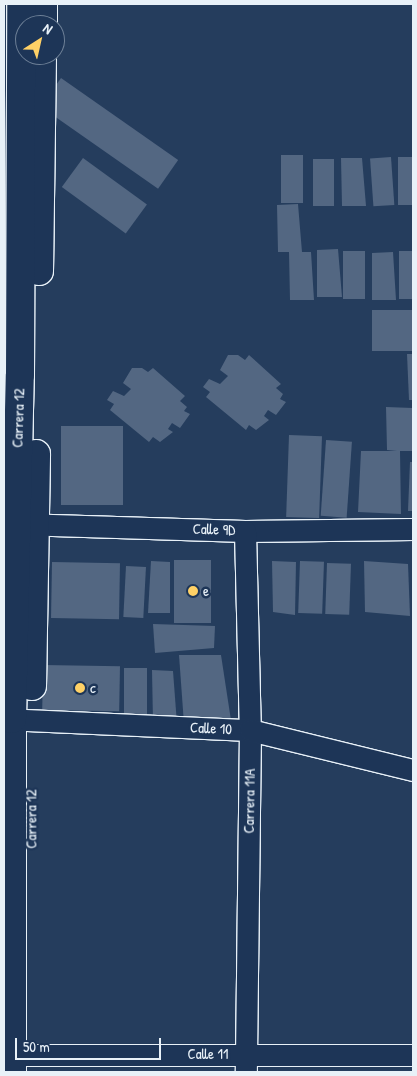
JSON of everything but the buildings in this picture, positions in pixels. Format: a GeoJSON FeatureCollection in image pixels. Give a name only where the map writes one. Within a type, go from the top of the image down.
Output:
{"type":"FeatureCollection","features":[{"type":"Feature","properties":{"kind":"street","name":"Carrera 12"},"geometry":{"type":"LineString","coordinates":[[23,65],[12,375],[25,524]]}},
{"type":"Feature","properties":{"kind":"street","name":"Carrera 12"},"geometry":{"type":"LineString","coordinates":[[17,1062],[16,719],[25,524],[23,65]]}},
{"type":"Feature","properties":{"kind":"street","name":"Calle 9D"},"geometry":{"type":"LineString","coordinates":[[25,524],[244,530],[413,529]]}},
{"type":"Feature","properties":{"kind":"street","name":"Carrera 11A"},"geometry":{"type":"LineString","coordinates":[[244,530],[250,730],[246,1063]]}},
{"type":"Feature","properties":{"kind":"street","name":"Calle 10"},"geometry":{"type":"LineString","coordinates":[[16,719],[250,730],[413,770]]}},
{"type":"Feature","properties":{"kind":"street","name":"Calle 11"},"geometry":{"type":"LineString","coordinates":[[17,1062],[246,1063],[413,1055]]}},
{"type":"Feature","properties":{"kind":"place","name":"e"},"geometry":{"type":"Point","coordinates":[193,591]}},
{"type":"Feature","properties":{"kind":"place","name":"c"},"geometry":{"type":"Point","coordinates":[80,688]}}]}
